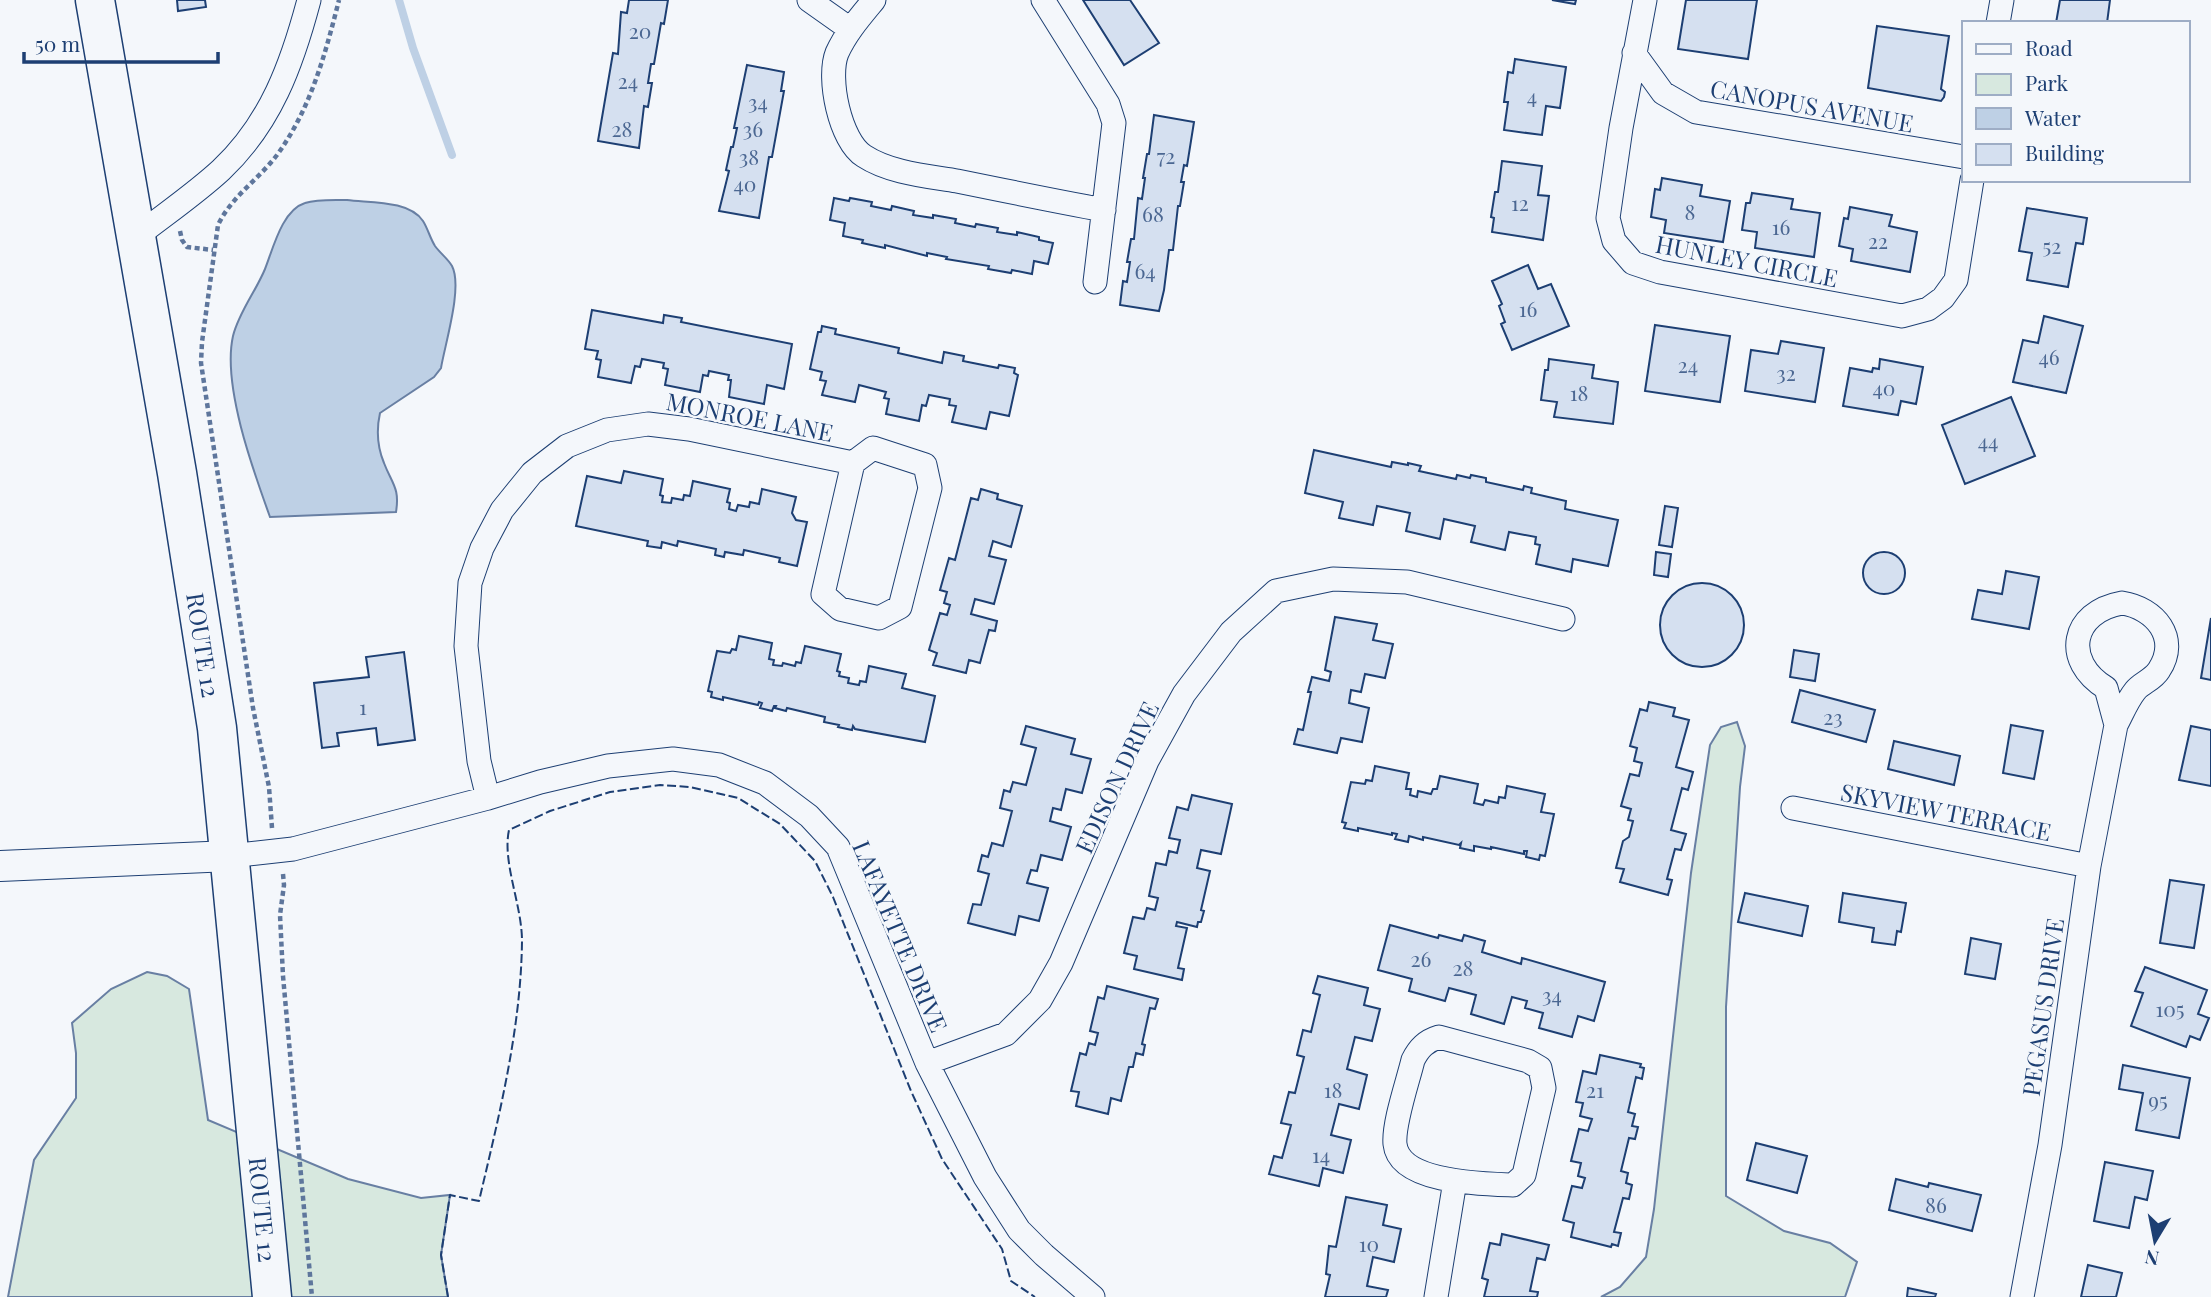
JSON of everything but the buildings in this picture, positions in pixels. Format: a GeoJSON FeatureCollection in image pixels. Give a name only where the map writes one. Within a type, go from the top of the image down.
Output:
{"type":"FeatureCollection","features":[{"type":"Feature","properties":{"kind":"highway","name":"ROUTE 12"},"geometry":{"type":"LineString","coordinates":[[95,0],[205,647],[220,757],[272,1297]]}},
{"type":"Feature","properties":{"kind":"street"},"geometry":{"type":"LineString","coordinates":[[136,237],[222,170],[256,131],[281,87],[300,36],[309,0]]}},
{"type":"Feature","properties":{"kind":"street"},"geometry":{"type":"LineString","coordinates":[[809,0],[850,29]]}},
{"type":"Feature","properties":{"kind":"street"},"geometry":{"type":"LineString","coordinates":[[874,0],[850,29],[836,55],[834,82],[848,140],[864,156],[897,170],[1104,210]]}},
{"type":"Feature","properties":{"kind":"street"},"geometry":{"type":"LineString","coordinates":[[1043,0],[1108,104],[1114,123],[1095,282]]}},
{"type":"Feature","properties":{"kind":"street","name":"HUNLEY CIRCLE"},"geometry":{"type":"LineString","coordinates":[[1645,0],[1608,218],[1614,241],[1633,263],[1660,272],[1902,317],[1928,309],[1943,298],[1956,280],[1972,182]]}},
{"type":"Feature","properties":{"kind":"street"},"geometry":{"type":"LineString","coordinates":[[1998,21],[2002,0]]}},
{"type":"Feature","properties":{"kind":"street","name":"CANOPUS AVENUE"},"geometry":{"type":"LineString","coordinates":[[1634,53],[1663,93],[1696,112],[1962,158]]}},
{"type":"Feature","properties":{"kind":"street","name":"MONROE LANE"},"geometry":{"type":"LineString","coordinates":[[488,798],[479,761],[466,646],[470,583],[482,548],[502,510],[532,473],[567,446],[607,430],[648,424],[689,429],[853,463],[873,448],[925,465],[930,488],[900,607],[878,618],[840,609],[823,594],[853,463]]}},
{"type":"Feature","properties":{"kind":"street","name":"EDISON DRIVE"},"geometry":{"type":"LineString","coordinates":[[927,1063],[1006,1034],[1040,1000],[1061,963],[1147,761],[1184,694],[1231,632],[1276,592],[1333,579],[1407,582],[1563,619]]}},
{"type":"Feature","properties":{"kind":"street","name":"PEGASUS DRIVE"},"geometry":{"type":"LineString","coordinates":[[2022,1297],[2050,1145],[2089,866],[2116,725],[2136,689],[2149,682],[2160,670],[2165,656],[2166,640],[2160,625],[2150,613],[2137,605],[2122,603],[2093,613],[2083,625],[2078,640],[2078,655],[2083,668],[2093,680],[2106,688],[2116,725]]}},
{"type":"Feature","properties":{"kind":"street","name":"LAFAYETTE DRIVE"},"geometry":{"type":"LineString","coordinates":[[230,856],[293,849],[608,765],[673,759],[719,765],[765,783],[809,816],[838,847],[927,1063],[985,1177],[1019,1230],[1093,1297]]}},
{"type":"Feature","properties":{"kind":"street","name":"SKYVIEW TERRACE"},"geometry":{"type":"LineString","coordinates":[[1793,808],[2089,866]]}},
{"type":"Feature","properties":{"kind":"street"},"geometry":{"type":"LineString","coordinates":[[0,866],[230,856]]}},
{"type":"Feature","properties":{"kind":"street"},"geometry":{"type":"LineString","coordinates":[[1439,1037],[1528,1061],[1540,1068],[1543,1075],[1544,1088],[1524,1175],[1513,1185],[1455,1181],[1416,1170],[1405,1164],[1398,1156],[1395,1142],[1413,1060],[1418,1050],[1429,1040],[1439,1037]]}},
{"type":"Feature","properties":{"kind":"street"},"geometry":{"type":"LineString","coordinates":[[1436,1297],[1455,1181]]}},
{"type":"Feature","properties":{"kind":"path"},"geometry":{"type":"LineString","coordinates":[[175,207],[185,245],[192,249],[214,250],[201,363],[253,708],[269,787],[274,834]]}},
{"type":"Feature","properties":{"kind":"path"},"geometry":{"type":"LineString","coordinates":[[282,874],[284,889],[280,915],[283,976],[312,1297]]}},
{"type":"Feature","properties":{"kind":"green space"},"geometry":{"type":"Polygon","coordinates":[[[1737,722],[1745,746],[1726,1007],[1726,1196],[1784,1231],[1830,1243],[1857,1262],[1845,1297],[1601,1297],[1620,1287],[1646,1257],[1654,1209],[1691,873],[1710,745],[1721,727],[1737,722]]]}},
{"type":"Feature","properties":{"kind":"green space"},"geometry":{"type":"Polygon","coordinates":[[[147,972],[167,976],[189,989],[208,1120],[348,1179],[421,1198],[450,1195],[441,1255],[448,1297],[8,1297],[34,1160],[76,1098],[76,1053],[72,1023],[111,989],[147,972]]]}},
{"type":"Feature","properties":{"kind":"water"},"geometry":{"type":"Polygon","coordinates":[[[347,200],[399,206],[417,214],[435,246],[452,266],[455,275],[454,301],[441,368],[434,377],[380,413],[379,444],[396,491],[396,512],[270,517],[248,452],[235,402],[231,356],[233,336],[239,318],[265,269],[279,231],[290,213],[305,203],[347,200]]]}},
{"type":"Feature","properties":{"kind":"waterway"},"geometry":{"type":"LineString","coordinates":[[399,0],[413,48],[452,155]]}},
{"type":"Feature","properties":{"kind":"fence"},"geometry":{"type":"LineString","coordinates":[[448,1297],[441,1255],[450,1195],[479,1201],[508,1072],[518,1007],[522,941],[508,856],[509,830],[550,811],[610,792],[660,785],[690,787],[738,798],[780,824],[815,861],[833,897],[911,1091],[942,1159],[1002,1249],[1011,1281],[1035,1297]]}}]}
